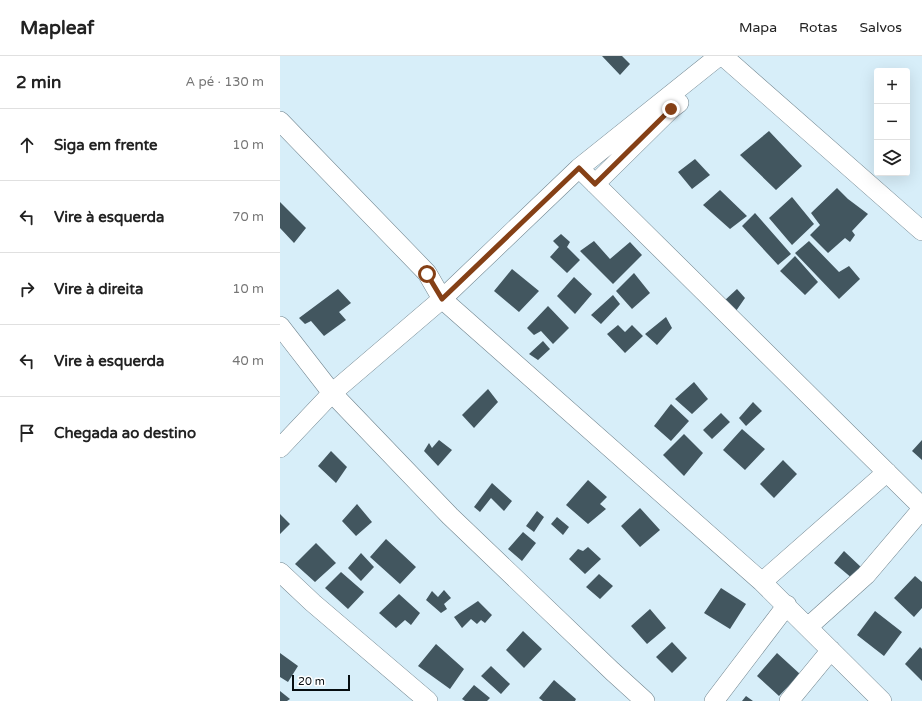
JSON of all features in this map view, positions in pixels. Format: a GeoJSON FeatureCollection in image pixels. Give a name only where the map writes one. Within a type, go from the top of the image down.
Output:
{"type":"FeatureCollection","features":[{"type":"Feature","properties":{"kind":"street"},"geometry":{"type":"LineString","coordinates":[[280,448],[332,394],[442,299],[579,168],[723,58]]}},
{"type":"Feature","properties":{"kind":"street"},"geometry":{"type":"LineString","coordinates":[[595,184],[723,58]]}},
{"type":"Feature","properties":{"kind":"street"},"geometry":{"type":"LineString","coordinates":[[723,58],[922,231]]}},
{"type":"Feature","properties":{"kind":"street"},"geometry":{"type":"LineString","coordinates":[[280,122],[427,274],[442,299],[762,582],[882,701]]}},
{"type":"Feature","properties":{"kind":"street"},"geometry":{"type":"LineString","coordinates":[[579,168],[922,508],[866,575],[808,627]]}},
{"type":"Feature","properties":{"kind":"street"},"geometry":{"type":"LineString","coordinates":[[280,326],[332,394],[450,516],[645,701]]}},
{"type":"Feature","properties":{"kind":"street"},"geometry":{"type":"LineString","coordinates":[[762,582],[887,472]]}},
{"type":"Feature","properties":{"kind":"street"},"geometry":{"type":"LineString","coordinates":[[280,572],[313,603],[428,701]]}},
{"type":"Feature","properties":{"kind":"street"},"geometry":{"type":"LineString","coordinates":[[714,701],[786,605]]}},
{"type":"Feature","properties":{"kind":"street"},"geometry":{"type":"LineString","coordinates":[[789,701],[831,650]]}},
{"type":"Feature","properties":{"kind":"building"},"geometry":{"type":"Polygon","coordinates":[[[602,56],[622,56],[630,64],[620,75],[602,56]]]}},
{"type":"Feature","properties":{"kind":"building"},"geometry":{"type":"Polygon","coordinates":[[[769,131],[802,166],[776,190],[740,155],[769,131]]]}},
{"type":"Feature","properties":{"kind":"building"},"geometry":{"type":"Polygon","coordinates":[[[695,159],[710,175],[692,189],[678,172],[695,159]]]}},
{"type":"Feature","properties":{"kind":"building"},"geometry":{"type":"Polygon","coordinates":[[[837,188],[848,199],[868,214],[852,231],[855,235],[850,242],[845,238],[828,253],[810,235],[820,225],[811,213],[837,188]]]}},
{"type":"Feature","properties":{"kind":"building"},"geometry":{"type":"Polygon","coordinates":[[[720,190],[747,216],[730,229],[703,205],[720,190]]]}},
{"type":"Feature","properties":{"kind":"building"},"geometry":{"type":"Polygon","coordinates":[[[792,197],[814,224],[792,245],[769,218],[792,197]]]}},
{"type":"Feature","properties":{"kind":"building"},"geometry":{"type":"Polygon","coordinates":[[[280,202],[306,228],[294,243],[280,228],[280,202]]]}},
{"type":"Feature","properties":{"kind":"building"},"geometry":{"type":"Polygon","coordinates":[[[755,213],[791,254],[778,265],[742,226],[755,213]]]}},
{"type":"Feature","properties":{"kind":"building"},"geometry":{"type":"Polygon","coordinates":[[[561,234],[570,242],[567,247],[580,260],[567,273],[550,257],[559,247],[553,241],[561,234]]]}},
{"type":"Feature","properties":{"kind":"building"},"geometry":{"type":"Polygon","coordinates":[[[594,241],[610,259],[630,242],[642,255],[613,284],[580,251],[594,241]]]}},
{"type":"Feature","properties":{"kind":"building"},"geometry":{"type":"Polygon","coordinates":[[[809,241],[839,272],[849,266],[860,279],[839,299],[795,253],[809,241]]]}},
{"type":"Feature","properties":{"kind":"building"},"geometry":{"type":"Polygon","coordinates":[[[795,256],[818,282],[805,295],[780,271],[795,256]]]}},
{"type":"Feature","properties":{"kind":"building"},"geometry":{"type":"Polygon","coordinates":[[[512,269],[539,291],[519,312],[494,291],[512,269]]]}},
{"type":"Feature","properties":{"kind":"building"},"geometry":{"type":"Polygon","coordinates":[[[634,273],[650,293],[632,309],[616,291],[634,273]]]}},
{"type":"Feature","properties":{"kind":"building"},"geometry":{"type":"Polygon","coordinates":[[[574,277],[592,294],[575,314],[557,296],[574,277]]]}},
{"type":"Feature","properties":{"kind":"building"},"geometry":{"type":"Polygon","coordinates":[[[338,289],[351,303],[339,312],[346,320],[324,336],[311,321],[305,324],[299,318],[338,289]]]}},
{"type":"Feature","properties":{"kind":"building"},"geometry":{"type":"Polygon","coordinates":[[[737,289],[745,298],[736,311],[724,301],[737,289]]]}},
{"type":"Feature","properties":{"kind":"building"},"geometry":{"type":"Polygon","coordinates":[[[613,295],[620,304],[601,324],[591,315],[613,295]]]}},
{"type":"Feature","properties":{"kind":"building"},"geometry":{"type":"Polygon","coordinates":[[[548,306],[569,328],[553,344],[541,331],[534,335],[527,328],[548,306]]]}},
{"type":"Feature","properties":{"kind":"building"},"geometry":{"type":"Polygon","coordinates":[[[666,317],[672,328],[657,345],[645,334],[666,317]]]}},
{"type":"Feature","properties":{"kind":"building"},"geometry":{"type":"Polygon","coordinates":[[[618,325],[625,332],[632,325],[643,336],[625,353],[607,334],[618,325]]]}},
{"type":"Feature","properties":{"kind":"building"},"geometry":{"type":"Polygon","coordinates":[[[543,341],[550,349],[538,360],[529,354],[543,341]]]}},
{"type":"Feature","properties":{"kind":"building"},"geometry":{"type":"Polygon","coordinates":[[[694,382],[708,399],[692,414],[675,399],[694,382]]]}},
{"type":"Feature","properties":{"kind":"building"},"geometry":{"type":"Polygon","coordinates":[[[488,389],[498,402],[474,428],[462,415],[488,389]]]}},
{"type":"Feature","properties":{"kind":"building"},"geometry":{"type":"Polygon","coordinates":[[[753,402],[762,411],[746,426],[739,418],[753,402]]]}},
{"type":"Feature","properties":{"kind":"building"},"geometry":{"type":"Polygon","coordinates":[[[671,404],[689,421],[671,441],[654,426],[671,404]]]}},
{"type":"Feature","properties":{"kind":"building"},"geometry":{"type":"Polygon","coordinates":[[[721,413],[730,422],[712,439],[703,430],[721,413]]]}},
{"type":"Feature","properties":{"kind":"building"},"geometry":{"type":"Polygon","coordinates":[[[742,429],[765,449],[745,470],[723,450],[742,429]]]}},
{"type":"Feature","properties":{"kind":"building"},"geometry":{"type":"Polygon","coordinates":[[[684,434],[703,453],[684,476],[663,455],[684,434]]]}},
{"type":"Feature","properties":{"kind":"building"},"geometry":{"type":"Polygon","coordinates":[[[439,440],[452,450],[438,466],[424,451],[429,443],[432,448],[439,440]]]}},
{"type":"Feature","properties":{"kind":"building"},"geometry":{"type":"Polygon","coordinates":[[[922,440],[922,460],[912,451],[922,440]]]}},
{"type":"Feature","properties":{"kind":"building"},"geometry":{"type":"Polygon","coordinates":[[[331,451],[347,467],[336,483],[318,466],[331,451]]]}},
{"type":"Feature","properties":{"kind":"building"},"geometry":{"type":"Polygon","coordinates":[[[783,460],[797,474],[774,498],[760,484],[783,460]]]}},
{"type":"Feature","properties":{"kind":"building"},"geometry":{"type":"Polygon","coordinates":[[[588,480],[607,497],[600,504],[606,509],[588,524],[566,505],[588,480]]]}},
{"type":"Feature","properties":{"kind":"building"},"geometry":{"type":"Polygon","coordinates":[[[492,483],[512,501],[504,511],[491,498],[480,512],[474,507],[492,483]]]}},
{"type":"Feature","properties":{"kind":"building"},"geometry":{"type":"Polygon","coordinates":[[[357,504],[372,522],[356,536],[342,521],[357,504]]]}},
{"type":"Feature","properties":{"kind":"building"},"geometry":{"type":"Polygon","coordinates":[[[640,508],[660,530],[640,547],[621,526],[640,508]]]}},
{"type":"Feature","properties":{"kind":"building"},"geometry":{"type":"Polygon","coordinates":[[[537,511],[544,517],[534,532],[526,526],[537,511]]]}},
{"type":"Feature","properties":{"kind":"building"},"geometry":{"type":"Polygon","coordinates":[[[280,514],[290,524],[280,534],[280,514]]]}},
{"type":"Feature","properties":{"kind":"building"},"geometry":{"type":"Polygon","coordinates":[[[557,517],[569,527],[563,535],[551,524],[557,517]]]}},
{"type":"Feature","properties":{"kind":"building"},"geometry":{"type":"Polygon","coordinates":[[[523,532],[536,543],[522,561],[508,549],[523,532]]]}},
{"type":"Feature","properties":{"kind":"building"},"geometry":{"type":"Polygon","coordinates":[[[386,539],[416,567],[400,584],[370,557],[386,539]]]}},
{"type":"Feature","properties":{"kind":"building"},"geometry":{"type":"Polygon","coordinates":[[[316,543],[336,563],[315,582],[295,564],[316,543]]]}},
{"type":"Feature","properties":{"kind":"building"},"geometry":{"type":"Polygon","coordinates":[[[588,547],[601,559],[585,574],[569,559],[578,549],[583,551],[588,547]]]}},
{"type":"Feature","properties":{"kind":"building"},"geometry":{"type":"Polygon","coordinates":[[[844,551],[862,568],[853,579],[834,563],[844,551]]]}},
{"type":"Feature","properties":{"kind":"building"},"geometry":{"type":"Polygon","coordinates":[[[361,553],[374,567],[361,581],[348,568],[361,553]]]}},
{"type":"Feature","properties":{"kind":"building"},"geometry":{"type":"Polygon","coordinates":[[[341,572],[364,592],[348,609],[325,588],[341,572]]]}},
{"type":"Feature","properties":{"kind":"building"},"geometry":{"type":"Polygon","coordinates":[[[599,574],[613,586],[600,599],[586,587],[599,574]]]}},
{"type":"Feature","properties":{"kind":"building"},"geometry":{"type":"Polygon","coordinates":[[[915,576],[922,582],[922,608],[914,617],[894,598],[915,576]]]}},
{"type":"Feature","properties":{"kind":"building"},"geometry":{"type":"Polygon","coordinates":[[[721,588],[746,604],[730,629],[704,613],[721,588]]]}},
{"type":"Feature","properties":{"kind":"building"},"geometry":{"type":"Polygon","coordinates":[[[444,590],[451,598],[444,604],[447,609],[441,613],[426,600],[432,591],[438,597],[444,590]]]}},
{"type":"Feature","properties":{"kind":"building"},"geometry":{"type":"Polygon","coordinates":[[[399,594],[420,613],[411,625],[405,620],[396,628],[379,613],[399,594]]]}},
{"type":"Feature","properties":{"kind":"building"},"geometry":{"type":"Polygon","coordinates":[[[478,601],[492,615],[485,623],[481,620],[477,624],[471,619],[462,628],[454,617],[478,601]]]}},
{"type":"Feature","properties":{"kind":"building"},"geometry":{"type":"Polygon","coordinates":[[[650,609],[666,628],[647,644],[631,626],[650,609]]]}},
{"type":"Feature","properties":{"kind":"building"},"geometry":{"type":"Polygon","coordinates":[[[875,611],[902,632],[884,656],[857,635],[875,611]]]}},
{"type":"Feature","properties":{"kind":"building"},"geometry":{"type":"Polygon","coordinates":[[[523,631],[542,649],[524,668],[506,650],[523,631]]]}},
{"type":"Feature","properties":{"kind":"building"},"geometry":{"type":"Polygon","coordinates":[[[672,642],[687,658],[672,673],[656,657],[672,642]]]}},
{"type":"Feature","properties":{"kind":"building"},"geometry":{"type":"Polygon","coordinates":[[[436,644],[464,669],[450,689],[418,666],[436,644]]]}},
{"type":"Feature","properties":{"kind":"building"},"geometry":{"type":"Polygon","coordinates":[[[920,647],[922,649],[922,681],[905,664],[920,647]]]}},
{"type":"Feature","properties":{"kind":"building"},"geometry":{"type":"Polygon","coordinates":[[[280,653],[298,666],[288,682],[280,677],[280,653]]]}},
{"type":"Feature","properties":{"kind":"building"},"geometry":{"type":"Polygon","coordinates":[[[777,653],[800,674],[779,696],[757,676],[777,653]]]}},
{"type":"Feature","properties":{"kind":"building"},"geometry":{"type":"Polygon","coordinates":[[[491,666],[510,684],[501,694],[481,676],[491,666]]]}},
{"type":"Feature","properties":{"kind":"building"},"geometry":{"type":"Polygon","coordinates":[[[554,680],[576,699],[575,701],[543,701],[539,698],[554,680]]]}},
{"type":"Feature","properties":{"kind":"building"},"geometry":{"type":"Polygon","coordinates":[[[474,685],[490,698],[487,701],[465,701],[462,699],[474,685]]]}},
{"type":"Feature","properties":{"kind":"building"},"geometry":{"type":"Polygon","coordinates":[[[280,691],[290,699],[287,701],[280,701],[280,691]]]}},
{"type":"Feature","properties":{"kind":"building"},"geometry":{"type":"Polygon","coordinates":[[[746,696],[753,701],[742,701],[746,696]]]}},
{"type":"Feature","properties":{"kind":"route"},"geometry":{"type":"LineString","coordinates":[[427,274],[442,299],[579,168],[595,184],[671,109]]}}]}
